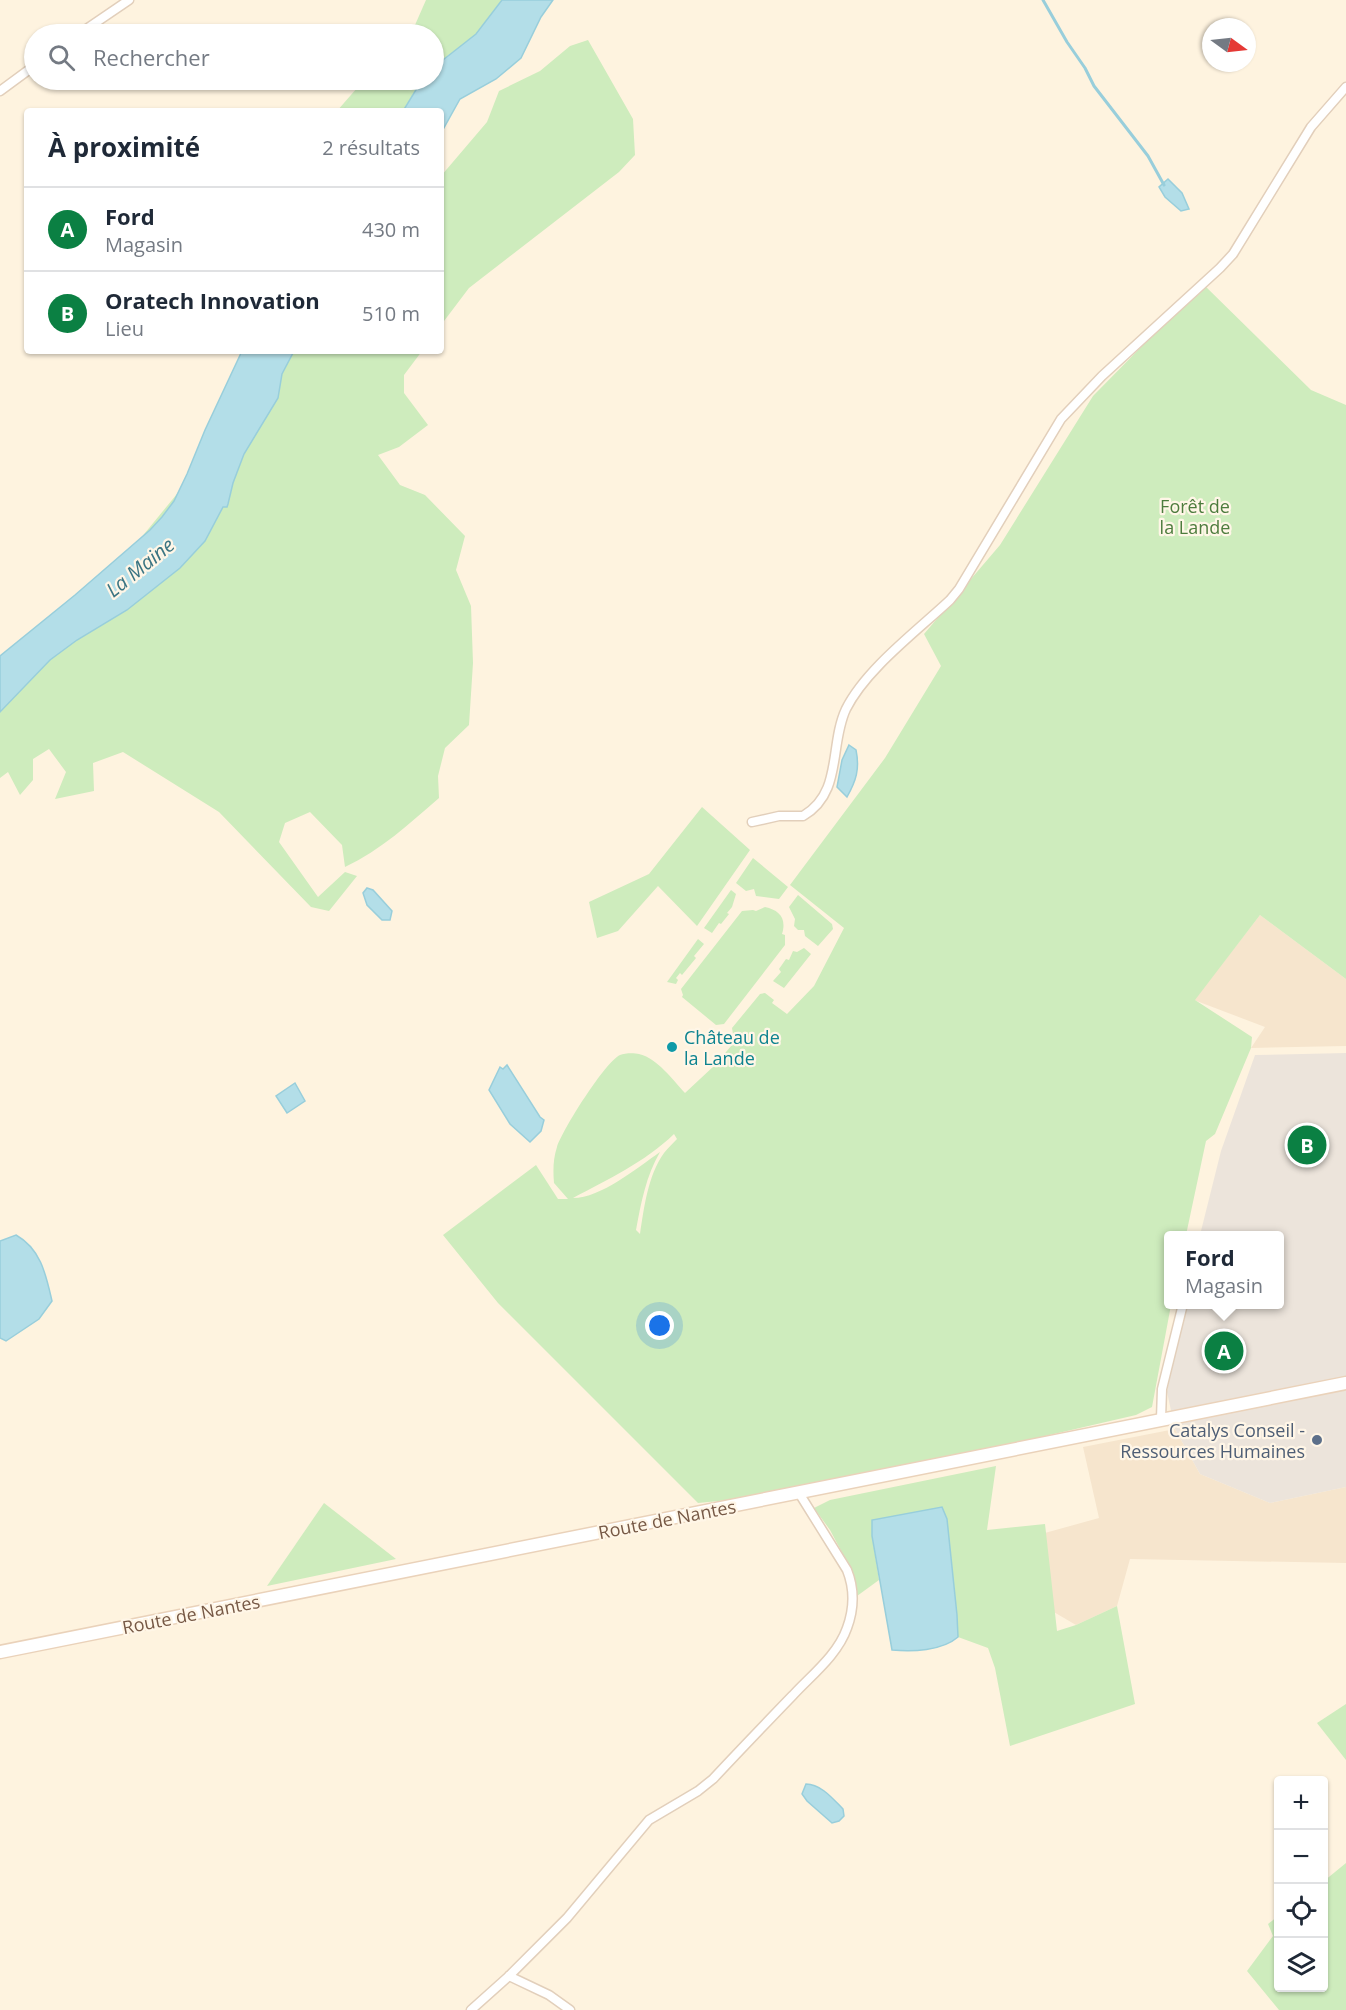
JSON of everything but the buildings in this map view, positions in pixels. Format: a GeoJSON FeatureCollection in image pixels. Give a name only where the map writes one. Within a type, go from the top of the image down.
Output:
{"type":"FeatureCollection","features":[{"type":"Feature","properties":{"kind":"main road","name":"Route de Nantes"},"geometry":{"type":"LineString","coordinates":[[0,1652],[1161,1419],[1342,1386]]}},
{"type":"Feature","properties":{"kind":"street"},"geometry":{"type":"LineString","coordinates":[[94,24],[129,0]]}},
{"type":"Feature","properties":{"kind":"street"},"geometry":{"type":"LineString","coordinates":[[0,91],[24,73]]}},
{"type":"Feature","properties":{"kind":"street"},"geometry":{"type":"LineString","coordinates":[[752,822],[779,816],[803,816],[819,802],[829,786],[841,724],[854,696],[877,669],[959,589],[1050,435],[1068,410],[1101,376],[1233,254],[1311,127],[1346,87]]}},
{"type":"Feature","properties":{"kind":"street"},"geometry":{"type":"LineString","coordinates":[[1161,1419],[1162,1389],[1182,1309]]}},
{"type":"Feature","properties":{"kind":"street"},"geometry":{"type":"LineString","coordinates":[[471,2010],[567,1918],[649,1820],[713,1779],[815,1672],[840,1641],[850,1616],[853,1584],[848,1570],[807,1509],[799,1493]]}},
{"type":"Feature","properties":{"kind":"street"},"geometry":{"type":"LineString","coordinates":[[509,1976],[549,1995],[570,2010]]}},
{"type":"Feature","properties":{"kind":"shaded area"},"geometry":{"type":"Polygon","coordinates":[[[1260,915],[1346,979],[1346,1046],[1251,1048],[1265,1027],[1194,1000],[1260,915]]]}},
{"type":"Feature","properties":{"kind":"shaded area"},"geometry":{"type":"Polygon","coordinates":[[[1346,1053],[1346,1487],[1270,1503],[1200,1474],[1175,1429],[1167,1392],[1183,1309],[1284,1309],[1284,1231],[1201,1231],[1221,1151],[1255,1055],[1346,1053]]]}},
{"type":"Feature","properties":{"kind":"shaded area"},"geometry":{"type":"Polygon","coordinates":[[[1175,1429],[1200,1474],[1270,1503],[1346,1487],[1346,1563],[1130,1559],[1117,1606],[1076,1625],[1023,1594],[1034,1536],[1099,1518],[1083,1447],[1175,1429]]]}},
{"type":"Feature","properties":{"kind":"green space"},"geometry":{"type":"Polygon","coordinates":[[[426,0],[509,0],[497,15],[444,67],[444,24],[415,24],[426,0]]]}},
{"type":"Feature","properties":{"kind":"green space"},"geometry":{"type":"Polygon","coordinates":[[[588,40],[633,119],[635,155],[619,172],[469,288],[444,321],[444,172],[487,122],[499,91],[540,71],[570,46],[588,40]]]}},
{"type":"Feature","properties":{"kind":"green space"},"geometry":{"type":"Polygon","coordinates":[[[355,90],[423,90],[408,108],[340,108],[355,90]]]}},
{"type":"Feature","properties":{"kind":"green space","name":"Forêt de la Lande"},"geometry":{"type":"Polygon","coordinates":[[[1203,284],[1311,390],[1346,405],[1346,979],[1260,915],[1195,1000],[1252,1037],[1251,1048],[1215,1134],[1206,1141],[1187,1231],[1164,1231],[1164,1309],[1170,1309],[1152,1407],[1136,1415],[794,1494],[698,1503],[498,1303],[443,1235],[536,1165],[558,1199],[568,1199],[554,1183],[557,1147],[585,1097],[613,1060],[620,1055],[646,1056],[664,1070],[685,1093],[715,1065],[737,1039],[732,1028],[760,994],[765,993],[774,1000],[772,1003],[787,1014],[814,986],[844,928],[790,885],[885,758],[941,666],[924,634],[1000,545],[1093,396],[1203,284]],[[674,1134],[638,1162],[573,1198],[584,1197],[607,1188],[660,1152],[642,1200],[636,1230],[640,1234],[654,1171],[664,1153],[677,1139],[674,1134]]]}},
{"type":"Feature","properties":{"kind":"green space"},"geometry":{"type":"Polygon","coordinates":[[[292,354],[420,354],[404,375],[404,393],[428,425],[399,447],[378,455],[400,485],[425,495],[465,536],[456,570],[471,606],[473,663],[469,725],[445,748],[438,776],[439,798],[383,845],[345,867],[342,845],[310,812],[285,823],[279,842],[318,897],[345,872],[357,876],[329,911],[311,907],[219,812],[123,752],[93,763],[94,791],[55,799],[66,772],[49,749],[33,759],[33,780],[20,795],[8,772],[0,778],[0,710],[292,354]]]}},
{"type":"Feature","properties":{"kind":"green space"},"geometry":{"type":"Polygon","coordinates":[[[702,807],[750,850],[697,926],[658,886],[618,931],[597,938],[589,902],[649,874],[702,807]]]}},
{"type":"Feature","properties":{"kind":"green space"},"geometry":{"type":"Polygon","coordinates":[[[753,858],[788,887],[779,899],[756,896],[754,889],[746,891],[736,883],[753,858]]]}},
{"type":"Feature","properties":{"kind":"green space"},"geometry":{"type":"Polygon","coordinates":[[[731,890],[736,894],[732,907],[727,913],[729,914],[712,933],[704,928],[731,890]]]}},
{"type":"Feature","properties":{"kind":"green space"},"geometry":{"type":"Polygon","coordinates":[[[798,895],[832,924],[833,929],[818,946],[805,936],[804,930],[798,930],[794,926],[795,919],[789,907],[798,895]]]}},
{"type":"Feature","properties":{"kind":"green space"},"geometry":{"type":"Polygon","coordinates":[[[765,907],[774,910],[783,919],[782,934],[785,935],[785,945],[724,1024],[716,1025],[682,997],[681,989],[742,911],[756,911],[765,907]]]}},
{"type":"Feature","properties":{"kind":"green space"},"geometry":{"type":"Polygon","coordinates":[[[698,939],[704,944],[694,956],[696,958],[682,975],[680,973],[676,978],[678,980],[676,984],[667,982],[698,939]]]}},
{"type":"Feature","properties":{"kind":"green space"},"geometry":{"type":"Polygon","coordinates":[[[804,948],[811,954],[784,988],[773,981],[793,951],[797,952],[804,948]]]}},
{"type":"Feature","properties":{"kind":"green space"},"geometry":{"type":"Polygon","coordinates":[[[996,1466],[987,1530],[1045,1524],[1057,1631],[1117,1606],[1135,1704],[1010,1746],[995,1668],[988,1648],[958,1637],[947,1519],[872,1536],[879,1580],[857,1596],[854,1575],[830,1530],[814,1508],[830,1500],[996,1466]]]}},
{"type":"Feature","properties":{"kind":"green space"},"geometry":{"type":"Polygon","coordinates":[[[324,1503],[396,1559],[267,1586],[324,1503]]]}},
{"type":"Feature","properties":{"kind":"green space"},"geometry":{"type":"Polygon","coordinates":[[[1346,1704],[1346,1760],[1317,1723],[1346,1704]]]}},
{"type":"Feature","properties":{"kind":"green space"},"geometry":{"type":"Polygon","coordinates":[[[1346,1863],[1346,2010],[1279,2010],[1247,1971],[1273,1936],[1268,1924],[1274,1919],[1274,1992],[1328,1992],[1328,1878],[1346,1863]]]}},
{"type":"Feature","properties":{"kind":"water"},"geometry":{"type":"Polygon","coordinates":[[[502,0],[553,0],[541,17],[521,58],[496,79],[460,99],[444,128],[444,108],[405,108],[416,90],[444,90],[444,59],[476,34],[502,0]]]}},
{"type":"Feature","properties":{"kind":"water"},"geometry":{"type":"Polygon","coordinates":[[[1168,179],[1182,193],[1189,209],[1181,211],[1165,197],[1159,187],[1168,179]]]}},
{"type":"Feature","properties":{"kind":"water","name":"La Maine"},"geometry":{"type":"Polygon","coordinates":[[[241,354],[292,354],[282,374],[278,398],[244,454],[227,507],[223,507],[205,541],[180,568],[127,610],[77,640],[50,660],[0,712],[0,656],[75,595],[162,517],[174,501],[241,354]]]}},
{"type":"Feature","properties":{"kind":"water"},"geometry":{"type":"Polygon","coordinates":[[[849,745],[856,750],[858,763],[855,780],[847,797],[837,787],[842,760],[849,745]]]}},
{"type":"Feature","properties":{"kind":"water"},"geometry":{"type":"Polygon","coordinates":[[[367,888],[373,890],[392,911],[390,920],[382,920],[367,905],[363,893],[367,888]]]}},
{"type":"Feature","properties":{"kind":"water"},"geometry":{"type":"Polygon","coordinates":[[[507,1065],[544,1120],[541,1131],[530,1142],[510,1124],[489,1090],[500,1067],[503,1069],[507,1065]]]}},
{"type":"Feature","properties":{"kind":"water"},"geometry":{"type":"Polygon","coordinates":[[[295,1083],[305,1101],[287,1113],[276,1096],[295,1083]]]}},
{"type":"Feature","properties":{"kind":"water"},"geometry":{"type":"Polygon","coordinates":[[[16,1235],[37,1255],[45,1272],[52,1301],[39,1319],[6,1341],[0,1338],[0,1241],[16,1235]]]}},
{"type":"Feature","properties":{"kind":"water"},"geometry":{"type":"Polygon","coordinates":[[[942,1507],[947,1519],[958,1637],[935,1648],[892,1650],[872,1536],[872,1520],[942,1507]]]}},
{"type":"Feature","properties":{"kind":"water"},"geometry":{"type":"Polygon","coordinates":[[[806,1784],[817,1786],[826,1793],[843,1809],[844,1816],[832,1823],[802,1794],[806,1784]]]}},
{"type":"Feature","properties":{"kind":"waterway"},"geometry":{"type":"LineString","coordinates":[[1043,0],[1094,86],[1148,156],[1164,185]]}},
{"type":"Feature","properties":{"kind":"place","name":"Château de la Lande"},"geometry":{"type":"Point","coordinates":[672,1047]}},
{"type":"Feature","properties":{"kind":"place","name":"Oratech Innovation"},"geometry":{"type":"Point","coordinates":[1307,1145]}},
{"type":"Feature","properties":{"kind":"place","name":"Ford"},"geometry":{"type":"Point","coordinates":[1224,1351]}},
{"type":"Feature","properties":{"kind":"place","name":"Catalys Conseil - Ressources Humaines"},"geometry":{"type":"Point","coordinates":[1317,1440]}}]}
